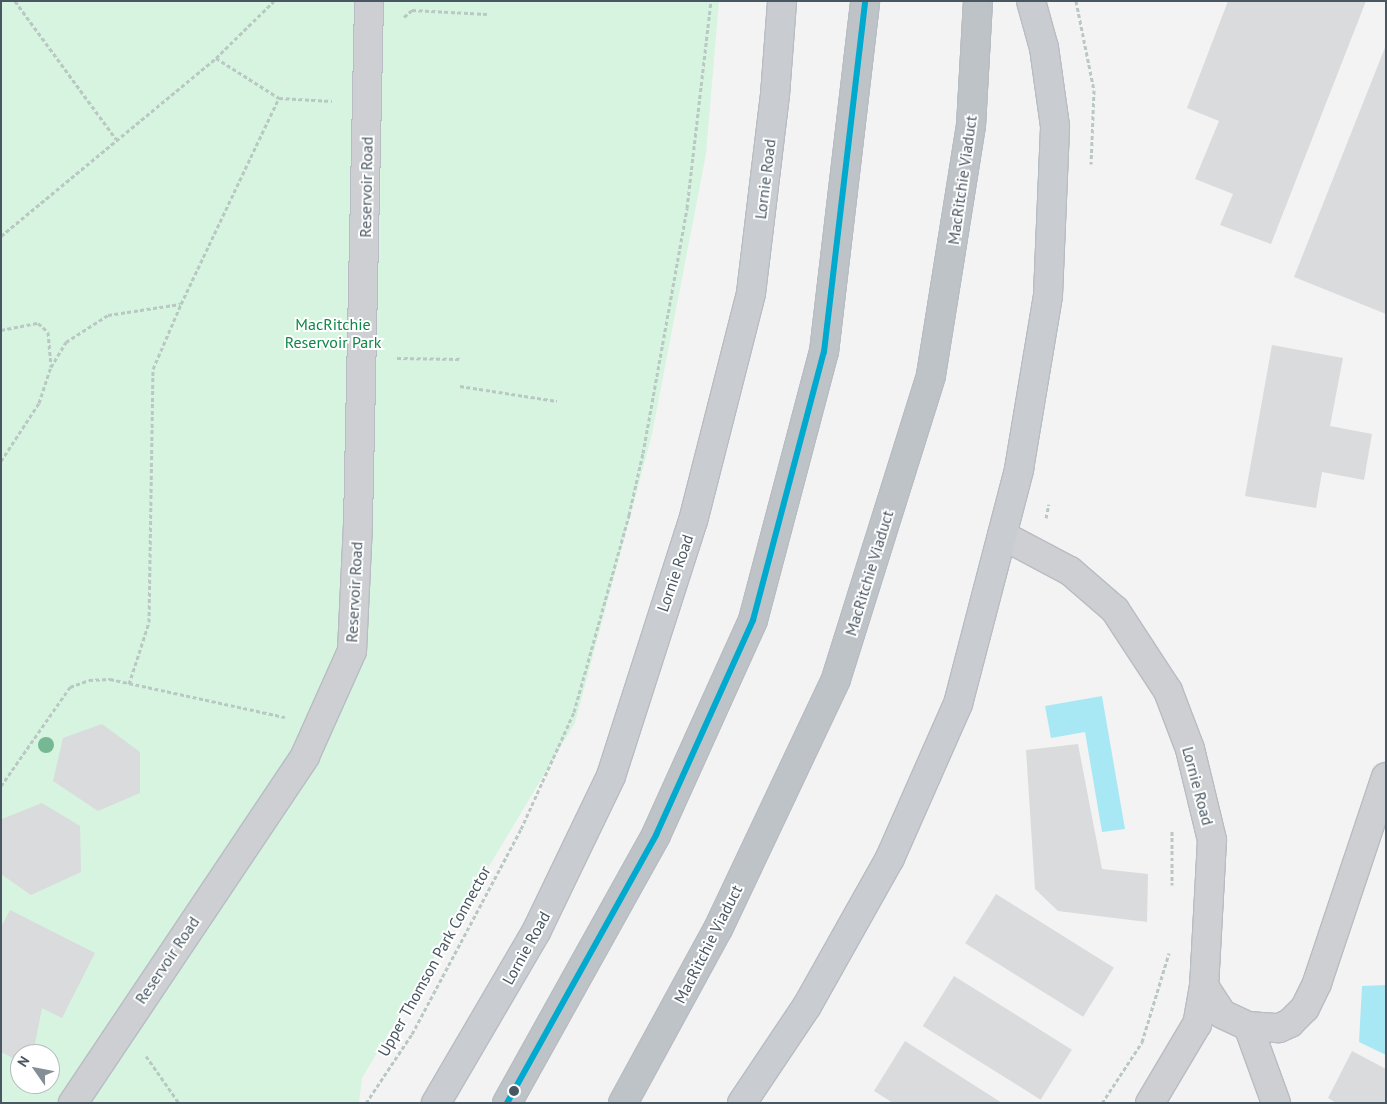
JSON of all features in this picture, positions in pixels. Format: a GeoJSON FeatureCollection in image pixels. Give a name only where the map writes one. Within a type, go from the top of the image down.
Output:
{"type":"FeatureCollection","features":[{"type":"Feature","properties":{"kind":"highway"},"geometry":{"type":"LineString","coordinates":[[507,1103],[656,835],[753,620],[824,352],[865,1]]}},
{"type":"Feature","properties":{"kind":"highway","name":"MacRitchie Viaduct"},"geometry":{"type":"LineString","coordinates":[[623,1103],[718,928],[836,679],[931,376],[971,126],[978,1]]}},
{"type":"Feature","properties":{"kind":"main road","name":"Lornie Road"},"geometry":{"type":"LineString","coordinates":[[436,1103],[536,932],[611,776],[693,521],[751,293],[775,95],[782,1]]}},
{"type":"Feature","properties":{"kind":"main road"},"geometry":{"type":"LineString","coordinates":[[742,1103],[807,1006],[890,858],[958,704],[1019,469],[1048,296],[1055,126],[1044,48],[1031,1]]}},
{"type":"Feature","properties":{"kind":"street","name":"Reservoir Road"},"geometry":{"type":"LineString","coordinates":[[73,1103],[305,756],[352,650],[358,523],[369,1]]}},
{"type":"Feature","properties":{"kind":"street","name":"Lornie Road"},"geometry":{"type":"LineString","coordinates":[[1002,535],[1070,571],[1115,610],[1168,691],[1190,749],[1212,840],[1204,986],[1196,1024],[1150,1103]]}},
{"type":"Feature","properties":{"kind":"street"},"geometry":{"type":"LineString","coordinates":[[1204,986],[1222,1014],[1248,1026],[1279,1028],[1290,1023],[1305,1008],[1317,983],[1386,776]]}},
{"type":"Feature","properties":{"kind":"street"},"geometry":{"type":"LineString","coordinates":[[1248,1026],[1276,1103]]}},
{"type":"Feature","properties":{"kind":"path"},"geometry":{"type":"LineString","coordinates":[[15,1],[116,139]]}},
{"type":"Feature","properties":{"kind":"path"},"geometry":{"type":"LineString","coordinates":[[1,236],[216,58],[274,1]]}},
{"type":"Feature","properties":{"kind":"path","name":"Upper Thomson Park Connector"},"geometry":{"type":"LineString","coordinates":[[366,1103],[412,1034],[521,829],[574,712],[629,515],[687,208],[711,1]]}},
{"type":"Feature","properties":{"kind":"path"},"geometry":{"type":"LineString","coordinates":[[369,46],[412,10],[487,14]]}},
{"type":"Feature","properties":{"kind":"path"},"geometry":{"type":"LineString","coordinates":[[216,58],[280,98],[368,103]]}},
{"type":"Feature","properties":{"kind":"path"},"geometry":{"type":"LineString","coordinates":[[130,684],[149,622],[154,369],[180,304],[280,98]]}},
{"type":"Feature","properties":{"kind":"path"},"geometry":{"type":"LineString","coordinates":[[1,461],[39,403],[51,368],[66,342],[108,315],[180,304]]}},
{"type":"Feature","properties":{"kind":"path"},"geometry":{"type":"LineString","coordinates":[[1,330],[38,324],[48,332],[51,368]]}},
{"type":"Feature","properties":{"kind":"path"},"geometry":{"type":"LineString","coordinates":[[424,358],[462,359]]}},
{"type":"Feature","properties":{"kind":"path"},"geometry":{"type":"LineString","coordinates":[[460,386],[557,401]]}},
{"type":"Feature","properties":{"kind":"path"},"geometry":{"type":"LineString","coordinates":[[1,785],[70,687],[103,679],[269,713]]}},
{"type":"Feature","properties":{"kind":"path"},"geometry":{"type":"LineString","coordinates":[[1172,821],[1172,895]]}},
{"type":"Feature","properties":{"kind":"path"},"geometry":{"type":"LineString","coordinates":[[1102,1103],[1142,1042],[1169,951]]}},
{"type":"Feature","properties":{"kind":"path"},"geometry":{"type":"LineString","coordinates":[[124,1025],[179,1103]]}},
{"type":"Feature","properties":{"kind":"green space","name":"MacRitchie Reservoir Park"},"geometry":{"type":"Polygon","coordinates":[[[1,1],[719,1],[706,154],[652,434],[575,723],[362,1078],[359,1103],[1,1103],[1,1]]]}},
{"type":"Feature","properties":{"kind":"water"},"geometry":{"type":"Polygon","coordinates":[[[1102,696],[1125,829],[1102,832],[1085,732],[1051,738],[1045,706],[1102,696]]]}},
{"type":"Feature","properties":{"kind":"water"},"geometry":{"type":"Polygon","coordinates":[[[1386,985],[1386,1055],[1359,1042],[1362,986],[1386,985]]]}},
{"type":"Feature","properties":{"kind":"building"},"geometry":{"type":"Polygon","coordinates":[[[1228,1],[1366,1],[1271,244],[1220,225],[1233,194],[1195,179],[1219,121],[1187,108],[1228,1]]]}},
{"type":"Feature","properties":{"kind":"building"},"geometry":{"type":"Polygon","coordinates":[[[1386,45],[1386,314],[1294,277],[1386,45]]]}},
{"type":"Feature","properties":{"kind":"building"},"geometry":{"type":"Polygon","coordinates":[[[1272,345],[1343,358],[1330,426],[1372,434],[1364,480],[1322,472],[1316,508],[1245,496],[1272,345]]]}},
{"type":"Feature","properties":{"kind":"building"},"geometry":{"type":"Polygon","coordinates":[[[102,724],[140,752],[140,793],[98,811],[53,781],[63,738],[102,724]]]}},
{"type":"Feature","properties":{"kind":"building"},"geometry":{"type":"Polygon","coordinates":[[[1078,744],[1102,869],[1148,874],[1147,922],[1058,911],[1035,889],[1026,750],[1078,744]]]}},
{"type":"Feature","properties":{"kind":"building"},"geometry":{"type":"Polygon","coordinates":[[[42,803],[80,826],[81,872],[31,895],[1,874],[2,819],[42,803]]]}},
{"type":"Feature","properties":{"kind":"building"},"geometry":{"type":"Polygon","coordinates":[[[996,894],[1114,968],[1083,1017],[965,943],[996,894]]]}},
{"type":"Feature","properties":{"kind":"building"},"geometry":{"type":"Polygon","coordinates":[[[10,910],[95,953],[62,1018],[42,1008],[35,1044],[10,1044],[10,1057],[1,1052],[1,927],[10,910]]]}},
{"type":"Feature","properties":{"kind":"building"},"geometry":{"type":"Polygon","coordinates":[[[954,976],[1072,1050],[1041,1100],[923,1026],[954,976]]]}},
{"type":"Feature","properties":{"kind":"building"},"geometry":{"type":"Polygon","coordinates":[[[905,1041],[1002,1103],[893,1103],[874,1091],[905,1041]]]}},
{"type":"Feature","properties":{"kind":"building"},"geometry":{"type":"Polygon","coordinates":[[[1352,1051],[1386,1069],[1386,1103],[1336,1103],[1328,1098],[1352,1051]]]}},
{"type":"Feature","properties":{"kind":"transit line"},"geometry":{"type":"LineString","coordinates":[[507,1103],[656,835],[753,620],[824,352],[865,1]]}}]}
